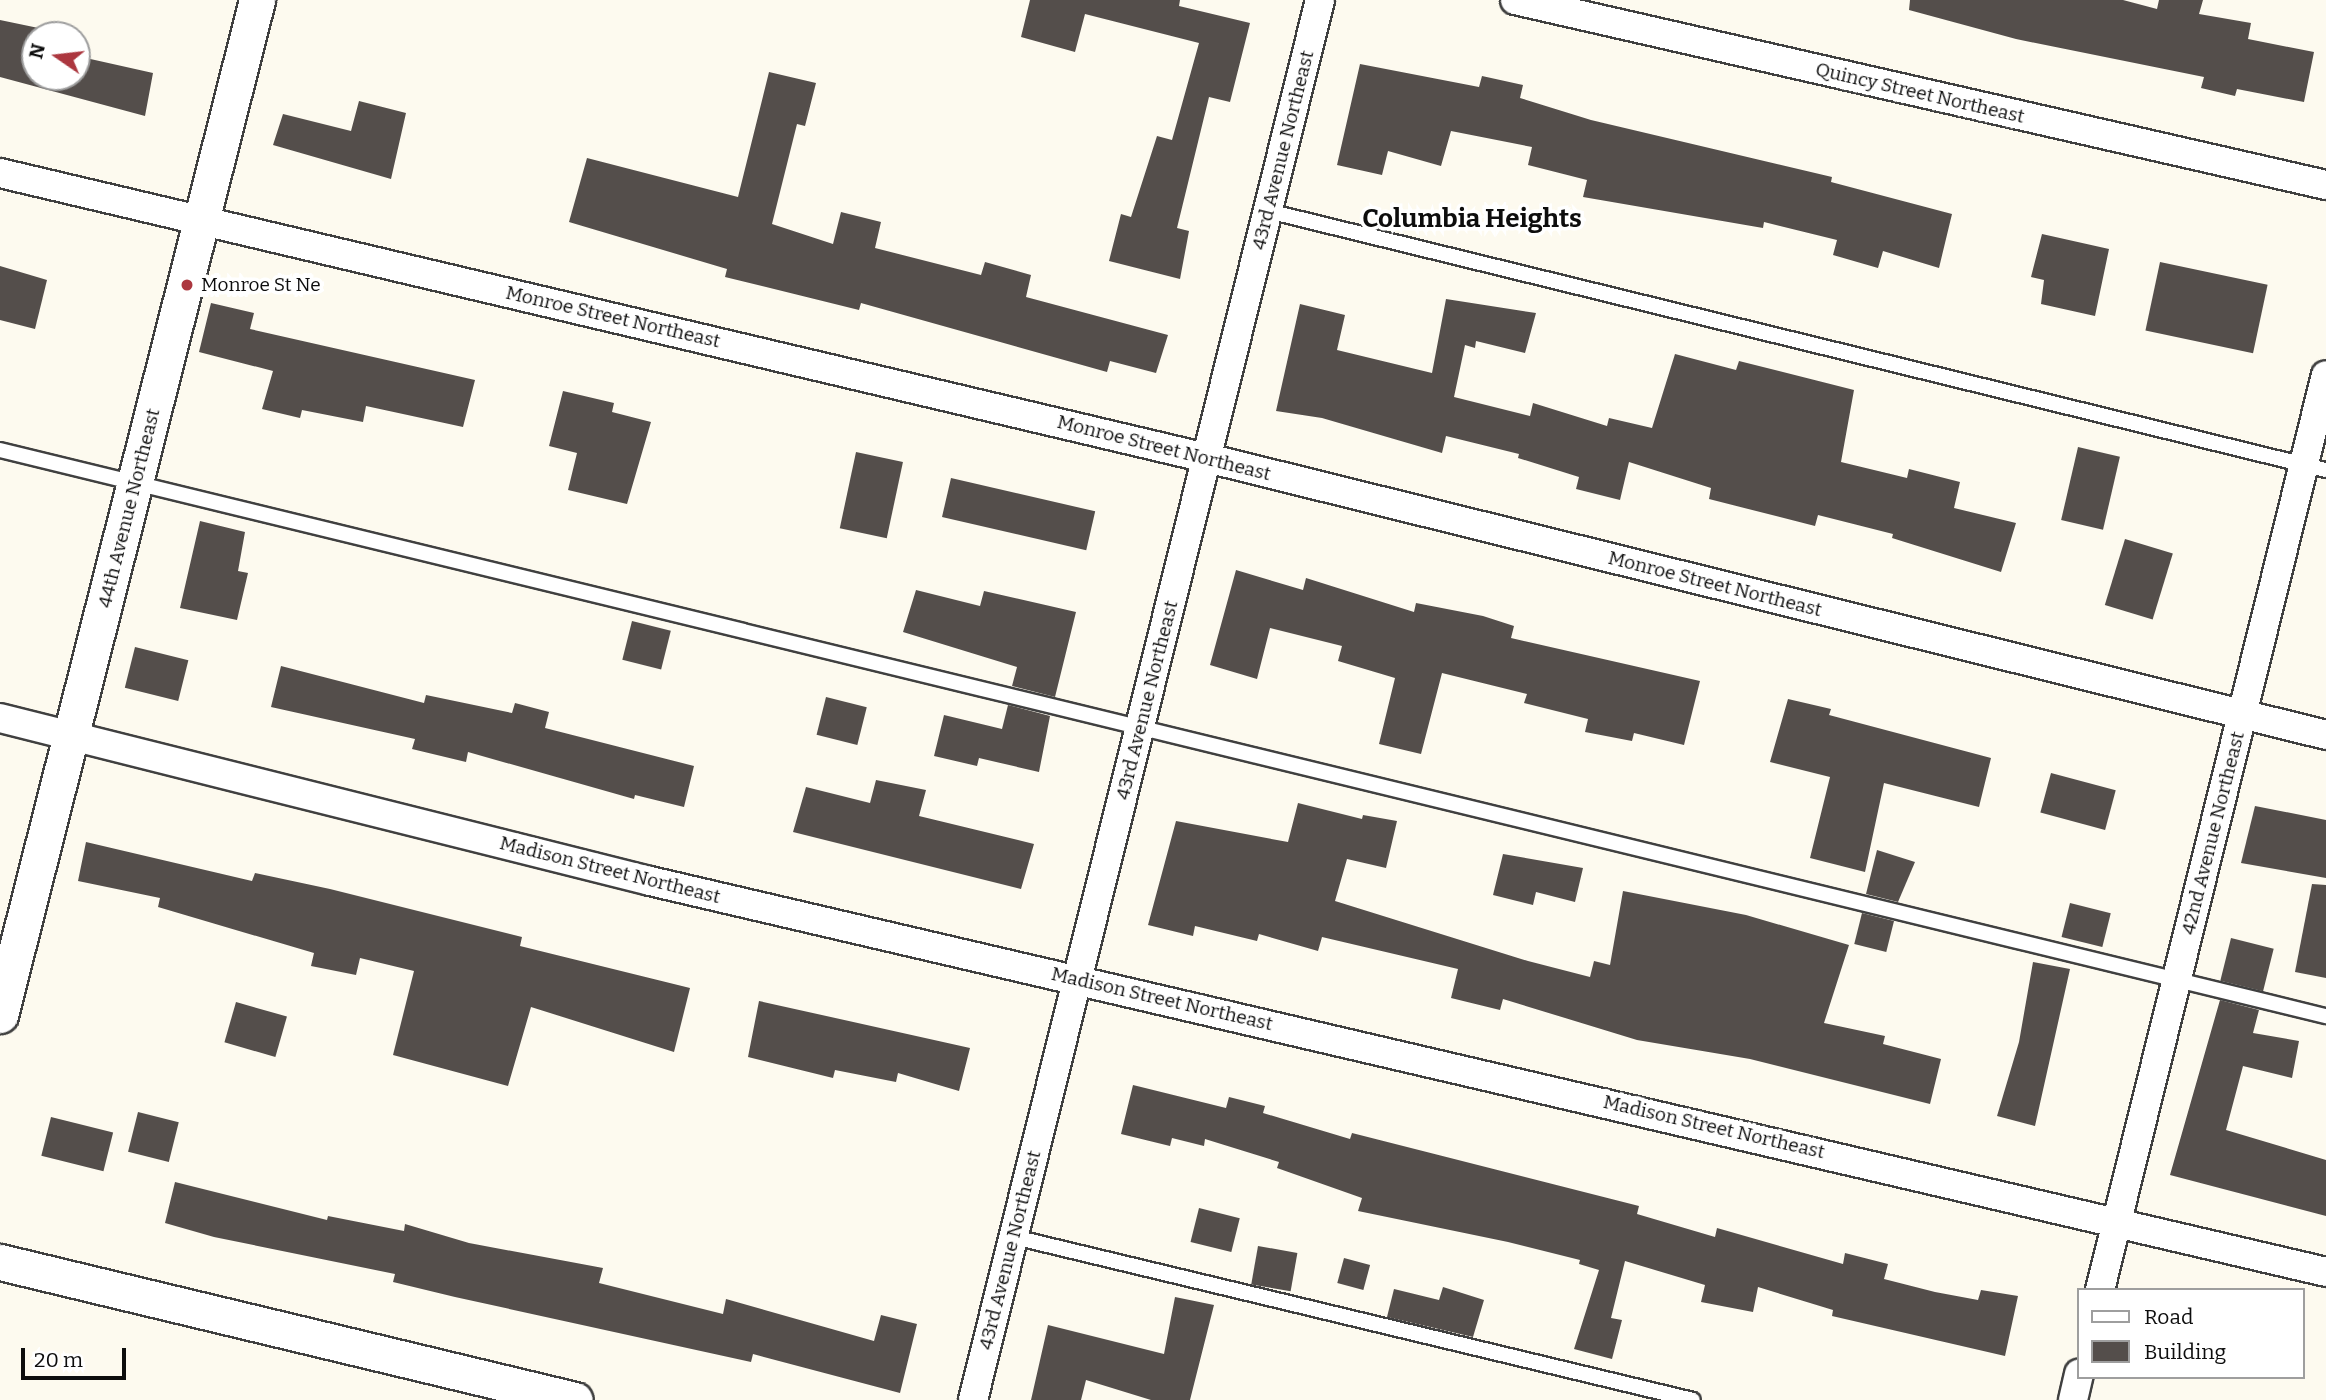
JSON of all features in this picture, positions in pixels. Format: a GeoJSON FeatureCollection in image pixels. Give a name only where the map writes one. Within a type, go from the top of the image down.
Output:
{"type":"FeatureCollection","features":[{"type":"Feature","properties":{"kind":"street","name":"44th Avenue Northeast"},"geometry":{"type":"LineString","coordinates":[[2,996],[71,736],[257,0]]}},
{"type":"Feature","properties":{"kind":"street","name":"43rd Avenue Northeast"},"geometry":{"type":"LineString","coordinates":[[973,1400],[1320,0]]}},
{"type":"Feature","properties":{"kind":"street","name":"Quincy Street Northeast"},"geometry":{"type":"LineString","coordinates":[[1515,0],[2326,186]]}},
{"type":"Feature","properties":{"kind":"street","name":"Monroe Street Northeast"},"geometry":{"type":"LineString","coordinates":[[0,173],[1207,458],[2326,735]]}},
{"type":"Feature","properties":{"kind":"street","name":"42nd Avenue Northeast"},"geometry":{"type":"LineString","coordinates":[[2100,1288],[2242,714],[2315,467],[2326,375]]}},
{"type":"Feature","properties":{"kind":"street","name":"Madison Street Northeast"},"geometry":{"type":"LineString","coordinates":[[0,718],[650,881],[2117,1221],[2326,1272]]}},
{"type":"Feature","properties":{"kind":"street"},"geometry":{"type":"LineString","coordinates":[[0,1262],[575,1400]]}},
{"type":"Feature","properties":{"kind":"street"},"geometry":{"type":"LineString","coordinates":[[2073,1400],[2078,1378]]}},
{"type":"Feature","properties":{"kind":"lane"},"geometry":{"type":"LineString","coordinates":[[1268,211],[2315,467]]}},
{"type":"Feature","properties":{"kind":"lane"},"geometry":{"type":"LineString","coordinates":[[0,450],[1141,723],[2326,1016]]}},
{"type":"Feature","properties":{"kind":"lane"},"geometry":{"type":"LineString","coordinates":[[1014,1237],[1693,1400]]}},
{"type":"Feature","properties":{"kind":"building"},"geometry":{"type":"Polygon","coordinates":[[[1030,0],[1180,0],[1179,6],[1250,23],[1230,102],[1209,97],[1177,228],[1189,231],[1180,279],[1109,261],[1121,214],[1131,217],[1157,136],[1172,140],[1199,43],[1085,14],[1075,52],[1021,37],[1030,0]]]}},
{"type":"Feature","properties":{"kind":"building"},"geometry":{"type":"Polygon","coordinates":[[[1910,0],[2123,0],[2157,9],[2159,0],[2203,0],[2199,14],[2251,23],[2248,39],[2314,52],[2304,102],[2237,89],[2235,96],[2201,88],[2204,77],[2016,39],[1909,10],[1910,0]]]}},
{"type":"Feature","properties":{"kind":"building"},"geometry":{"type":"Polygon","coordinates":[[[0,20],[21,24],[21,83],[0,77],[0,20]]]}},
{"type":"Feature","properties":{"kind":"building"},"geometry":{"type":"Polygon","coordinates":[[[91,59],[153,73],[145,116],[52,91],[91,91],[91,59]]]}},
{"type":"Feature","properties":{"kind":"building"},"geometry":{"type":"Polygon","coordinates":[[[1360,64],[1479,87],[1482,76],[1523,85],[1520,98],[1591,120],[1832,177],[1831,182],[1952,214],[1939,268],[1883,251],[1878,268],[1833,255],[1837,240],[1764,222],[1763,228],[1583,197],[1587,180],[1528,165],[1532,147],[1451,131],[1441,166],[1388,151],[1382,175],[1337,165],[1360,64]]]}},
{"type":"Feature","properties":{"kind":"building"},"geometry":{"type":"Polygon","coordinates":[[[769,72],[816,83],[805,126],[797,124],[772,224],[833,244],[841,212],[881,222],[875,248],[981,275],[985,262],[1031,275],[1026,297],[1168,335],[1156,373],[1110,361],[1107,372],[861,303],[859,310],[725,277],[727,269],[569,222],[587,158],[738,197],[769,72]]]}},
{"type":"Feature","properties":{"kind":"building"},"geometry":{"type":"Polygon","coordinates":[[[359,101],[406,113],[391,179],[273,145],[283,114],[351,131],[359,101]]]}},
{"type":"Feature","properties":{"kind":"building"},"geometry":{"type":"Polygon","coordinates":[[[2042,234],[2109,249],[2095,316],[2041,304],[2044,280],[2031,277],[2042,234]]]}},
{"type":"Feature","properties":{"kind":"building"},"geometry":{"type":"Polygon","coordinates":[[[2160,262],[2268,285],[2253,353],[2145,330],[2160,262]]]}},
{"type":"Feature","properties":{"kind":"building"},"geometry":{"type":"Polygon","coordinates":[[[0,266],[47,280],[35,329],[0,320],[0,266]]]}},
{"type":"Feature","properties":{"kind":"building"},"geometry":{"type":"Polygon","coordinates":[[[1446,299],[1536,313],[1525,353],[1476,341],[1475,348],[1465,345],[1454,397],[1530,416],[1533,403],[1607,426],[1609,418],[1652,428],[1675,354],[1736,370],[1739,361],[1854,390],[1841,462],[1907,478],[1909,469],[1960,482],[1954,508],[2016,523],[2001,572],[1892,538],[1893,534],[1818,515],[1815,526],[1709,499],[1711,488],[1629,462],[1620,500],[1576,489],[1579,477],[1518,458],[1519,454],[1446,436],[1442,453],[1322,418],[1276,411],[1300,304],[1345,315],[1337,350],[1432,373],[1446,299]]]}},
{"type":"Feature","properties":{"kind":"building"},"geometry":{"type":"Polygon","coordinates":[[[211,303],[254,313],[250,329],[475,380],[463,427],[366,406],[363,422],[302,410],[300,418],[262,409],[273,371],[199,352],[211,303]]]}},
{"type":"Feature","properties":{"kind":"building"},"geometry":{"type":"Polygon","coordinates":[[[563,391],[614,403],[612,412],[651,422],[627,504],[568,490],[577,453],[549,446],[563,391]]]}},
{"type":"Feature","properties":{"kind":"building"},"geometry":{"type":"Polygon","coordinates":[[[2078,447],[2120,457],[2103,530],[2061,520],[2078,447]]]}},
{"type":"Feature","properties":{"kind":"building"},"geometry":{"type":"Polygon","coordinates":[[[856,452],[903,462],[887,538],[840,528],[856,452]]]}},
{"type":"Feature","properties":{"kind":"building"},"geometry":{"type":"Polygon","coordinates":[[[951,478],[1095,511],[1086,550],[942,517],[951,478]]]}},
{"type":"Feature","properties":{"kind":"building"},"geometry":{"type":"Polygon","coordinates":[[[200,521],[245,532],[238,571],[248,573],[237,620],[180,608],[200,521]]]}},
{"type":"Feature","properties":{"kind":"building"},"geometry":{"type":"Polygon","coordinates":[[[2125,539],[2173,554],[2153,620],[2105,605],[2125,539]]]}},
{"type":"Feature","properties":{"kind":"building"},"geometry":{"type":"Polygon","coordinates":[[[1236,570],[1303,590],[1306,578],[1414,612],[1416,603],[1483,616],[1514,626],[1511,638],[1700,681],[1684,745],[1634,733],[1632,741],[1585,732],[1588,719],[1524,703],[1527,694],[1442,673],[1421,754],[1379,744],[1395,678],[1338,661],[1342,646],[1270,628],[1257,679],[1210,665],[1236,570]]]}},
{"type":"Feature","properties":{"kind":"building"},"geometry":{"type":"Polygon","coordinates":[[[916,590],[980,606],[984,591],[1076,612],[1055,697],[1012,686],[1017,667],[903,632],[916,590]]]}},
{"type":"Feature","properties":{"kind":"building"},"geometry":{"type":"Polygon","coordinates":[[[632,621],[671,631],[661,669],[622,660],[632,621]]]}},
{"type":"Feature","properties":{"kind":"building"},"geometry":{"type":"Polygon","coordinates":[[[135,647],[188,660],[178,701],[125,688],[135,647]]]}},
{"type":"Feature","properties":{"kind":"building"},"geometry":{"type":"Polygon","coordinates":[[[281,666],[424,703],[426,695],[512,713],[515,703],[549,712],[545,728],[694,766],[684,807],[635,795],[634,799],[468,752],[466,762],[412,749],[415,739],[271,707],[281,666]]]}},
{"type":"Feature","properties":{"kind":"building"},"geometry":{"type":"Polygon","coordinates":[[[826,697],[867,707],[857,745],[817,735],[826,697]]]}},
{"type":"Feature","properties":{"kind":"building"},"geometry":{"type":"Polygon","coordinates":[[[1788,699],[1831,709],[1829,715],[1991,758],[1979,807],[1884,783],[1865,872],[1810,858],[1830,777],[1770,762],[1788,699]]]}},
{"type":"Feature","properties":{"kind":"building"},"geometry":{"type":"Polygon","coordinates":[[[1008,705],[1050,716],[1039,772],[979,758],[977,766],[934,756],[944,715],[1002,729],[1008,705]]]}},
{"type":"Feature","properties":{"kind":"building"},"geometry":{"type":"Polygon","coordinates":[[[2051,773],[2116,790],[2105,830],[2040,813],[2051,773]]]}},
{"type":"Feature","properties":{"kind":"building"},"geometry":{"type":"Polygon","coordinates":[[[876,780],[926,790],[919,816],[1034,844],[1021,889],[793,832],[806,787],[870,803],[876,780]]]}},
{"type":"Feature","properties":{"kind":"building"},"geometry":{"type":"Polygon","coordinates":[[[1298,803],[1362,819],[1363,815],[1397,821],[1386,868],[1347,859],[1335,901],[1528,961],[1590,977],[1594,961],[1610,965],[1623,891],[1746,915],[1849,945],[1824,1023],[1885,1036],[1883,1044],[1941,1059],[1930,1104],[1750,1059],[1637,1040],[1503,999],[1500,1010],[1451,998],[1458,969],[1322,937],[1318,951],[1259,934],[1257,941],[1195,926],[1193,936],[1148,925],[1176,821],[1288,842],[1298,803]]]}},
{"type":"Feature","properties":{"kind":"building"},"geometry":{"type":"Polygon","coordinates":[[[2255,806],[2326,820],[2326,878],[2241,863],[2255,806]]]}},
{"type":"Feature","properties":{"kind":"building"},"geometry":{"type":"Polygon","coordinates":[[[86,842],[252,881],[255,873],[330,889],[522,937],[520,946],[690,988],[674,1052],[531,1007],[508,1086],[393,1055],[414,971],[360,958],[356,975],[311,966],[314,953],[158,907],[160,898],[78,881],[86,842]]]}},
{"type":"Feature","properties":{"kind":"building"},"geometry":{"type":"Polygon","coordinates":[[[1877,850],[1915,862],[1898,902],[1866,894],[1877,850]]]}},
{"type":"Feature","properties":{"kind":"building"},"geometry":{"type":"Polygon","coordinates":[[[1503,854],[1583,868],[1575,902],[1536,892],[1533,905],[1493,895],[1503,854]]]}},
{"type":"Feature","properties":{"kind":"building"},"geometry":{"type":"Polygon","coordinates":[[[2312,884],[2326,885],[2326,978],[2295,972],[2312,884]]]}},
{"type":"Feature","properties":{"kind":"building"},"geometry":{"type":"Polygon","coordinates":[[[2070,903],[2111,913],[2102,947],[2062,937],[2070,903]]]}},
{"type":"Feature","properties":{"kind":"building"},"geometry":{"type":"Polygon","coordinates":[[[1862,913],[1894,921],[1886,952],[1854,944],[1862,913]]]}},
{"type":"Feature","properties":{"kind":"building"},"geometry":{"type":"Polygon","coordinates":[[[2231,938],[2274,949],[2263,991],[2220,981],[2231,938]]]}},
{"type":"Feature","properties":{"kind":"building"},"geometry":{"type":"Polygon","coordinates":[[[2033,962],[2070,969],[2035,1126],[1997,1116],[2019,1042],[2033,962]]]}},
{"type":"Feature","properties":{"kind":"building"},"geometry":{"type":"Polygon","coordinates":[[[2220,1000],[2259,1010],[2253,1033],[2299,1041],[2292,1078],[2243,1066],[2226,1130],[2326,1160],[2326,1216],[2170,1175],[2220,1000]]]}},
{"type":"Feature","properties":{"kind":"building"},"geometry":{"type":"Polygon","coordinates":[[[759,1001],[970,1048],[959,1091],[898,1073],[896,1082],[835,1070],[833,1078],[748,1057],[759,1001]]]}},
{"type":"Feature","properties":{"kind":"building"},"geometry":{"type":"Polygon","coordinates":[[[236,1002],[287,1017],[275,1057],[224,1042],[236,1002]]]}},
{"type":"Feature","properties":{"kind":"building"},"geometry":{"type":"Polygon","coordinates":[[[1133,1085],[1226,1108],[1229,1097],[1265,1106],[1263,1113],[1350,1139],[1352,1133],[1639,1206],[1637,1214],[1715,1237],[1717,1228],[1843,1264],[1845,1253],[1888,1264],[1884,1279],[1935,1292],[1978,1300],[1981,1290],[2018,1296],[2005,1356],[1832,1316],[1833,1310],[1758,1287],[1753,1312],[1701,1302],[1705,1285],[1625,1261],[1611,1318],[1622,1320],[1612,1359],[1574,1349],[1599,1270],[1579,1264],[1580,1260],[1508,1242],[1358,1211],[1362,1198],[1277,1168],[1279,1162],[1205,1139],[1204,1146],[1172,1138],[1170,1146],[1121,1134],[1133,1085]]]}},
{"type":"Feature","properties":{"kind":"building"},"geometry":{"type":"Polygon","coordinates":[[[138,1112],[179,1122],[169,1162],[128,1152],[138,1112]]]}},
{"type":"Feature","properties":{"kind":"building"},"geometry":{"type":"Polygon","coordinates":[[[51,1117],[113,1132],[103,1171],[41,1156],[51,1117]]]}},
{"type":"Feature","properties":{"kind":"building"},"geometry":{"type":"Polygon","coordinates":[[[175,1182],[327,1220],[328,1216],[404,1231],[405,1224],[469,1243],[603,1268],[599,1283],[723,1314],[726,1299],[874,1341],[881,1315],[917,1324],[900,1393],[753,1354],[751,1362],[455,1297],[393,1282],[395,1274],[214,1237],[165,1223],[175,1182]]]}},
{"type":"Feature","properties":{"kind":"building"},"geometry":{"type":"Polygon","coordinates":[[[1199,1208],[1240,1218],[1231,1252],[1191,1242],[1199,1208]]]}},
{"type":"Feature","properties":{"kind":"building"},"geometry":{"type":"Polygon","coordinates":[[[1258,1246],[1297,1253],[1291,1291],[1251,1284],[1258,1246]]]}},
{"type":"Feature","properties":{"kind":"building"},"geometry":{"type":"Polygon","coordinates":[[[1344,1258],[1370,1265],[1363,1290],[1337,1283],[1344,1258]]]}},
{"type":"Feature","properties":{"kind":"building"},"geometry":{"type":"Polygon","coordinates":[[[1443,1287],[1484,1300],[1473,1337],[1387,1317],[1394,1289],[1439,1300],[1443,1287]]]}},
{"type":"Feature","properties":{"kind":"building"},"geometry":{"type":"Polygon","coordinates":[[[1175,1297],[1214,1305],[1190,1400],[1151,1400],[1086,1380],[1081,1400],[1031,1400],[1048,1325],[1164,1354],[1175,1297]]]}},
{"type":"Feature","properties":{"kind":"place","name":"Monroe St Ne"},"geometry":{"type":"Point","coordinates":[187,285]}},
{"type":"Feature","properties":{"kind":"district","name":"Columbia Heights"},"geometry":{"type":"Point","coordinates":[1472,219]}}]}
